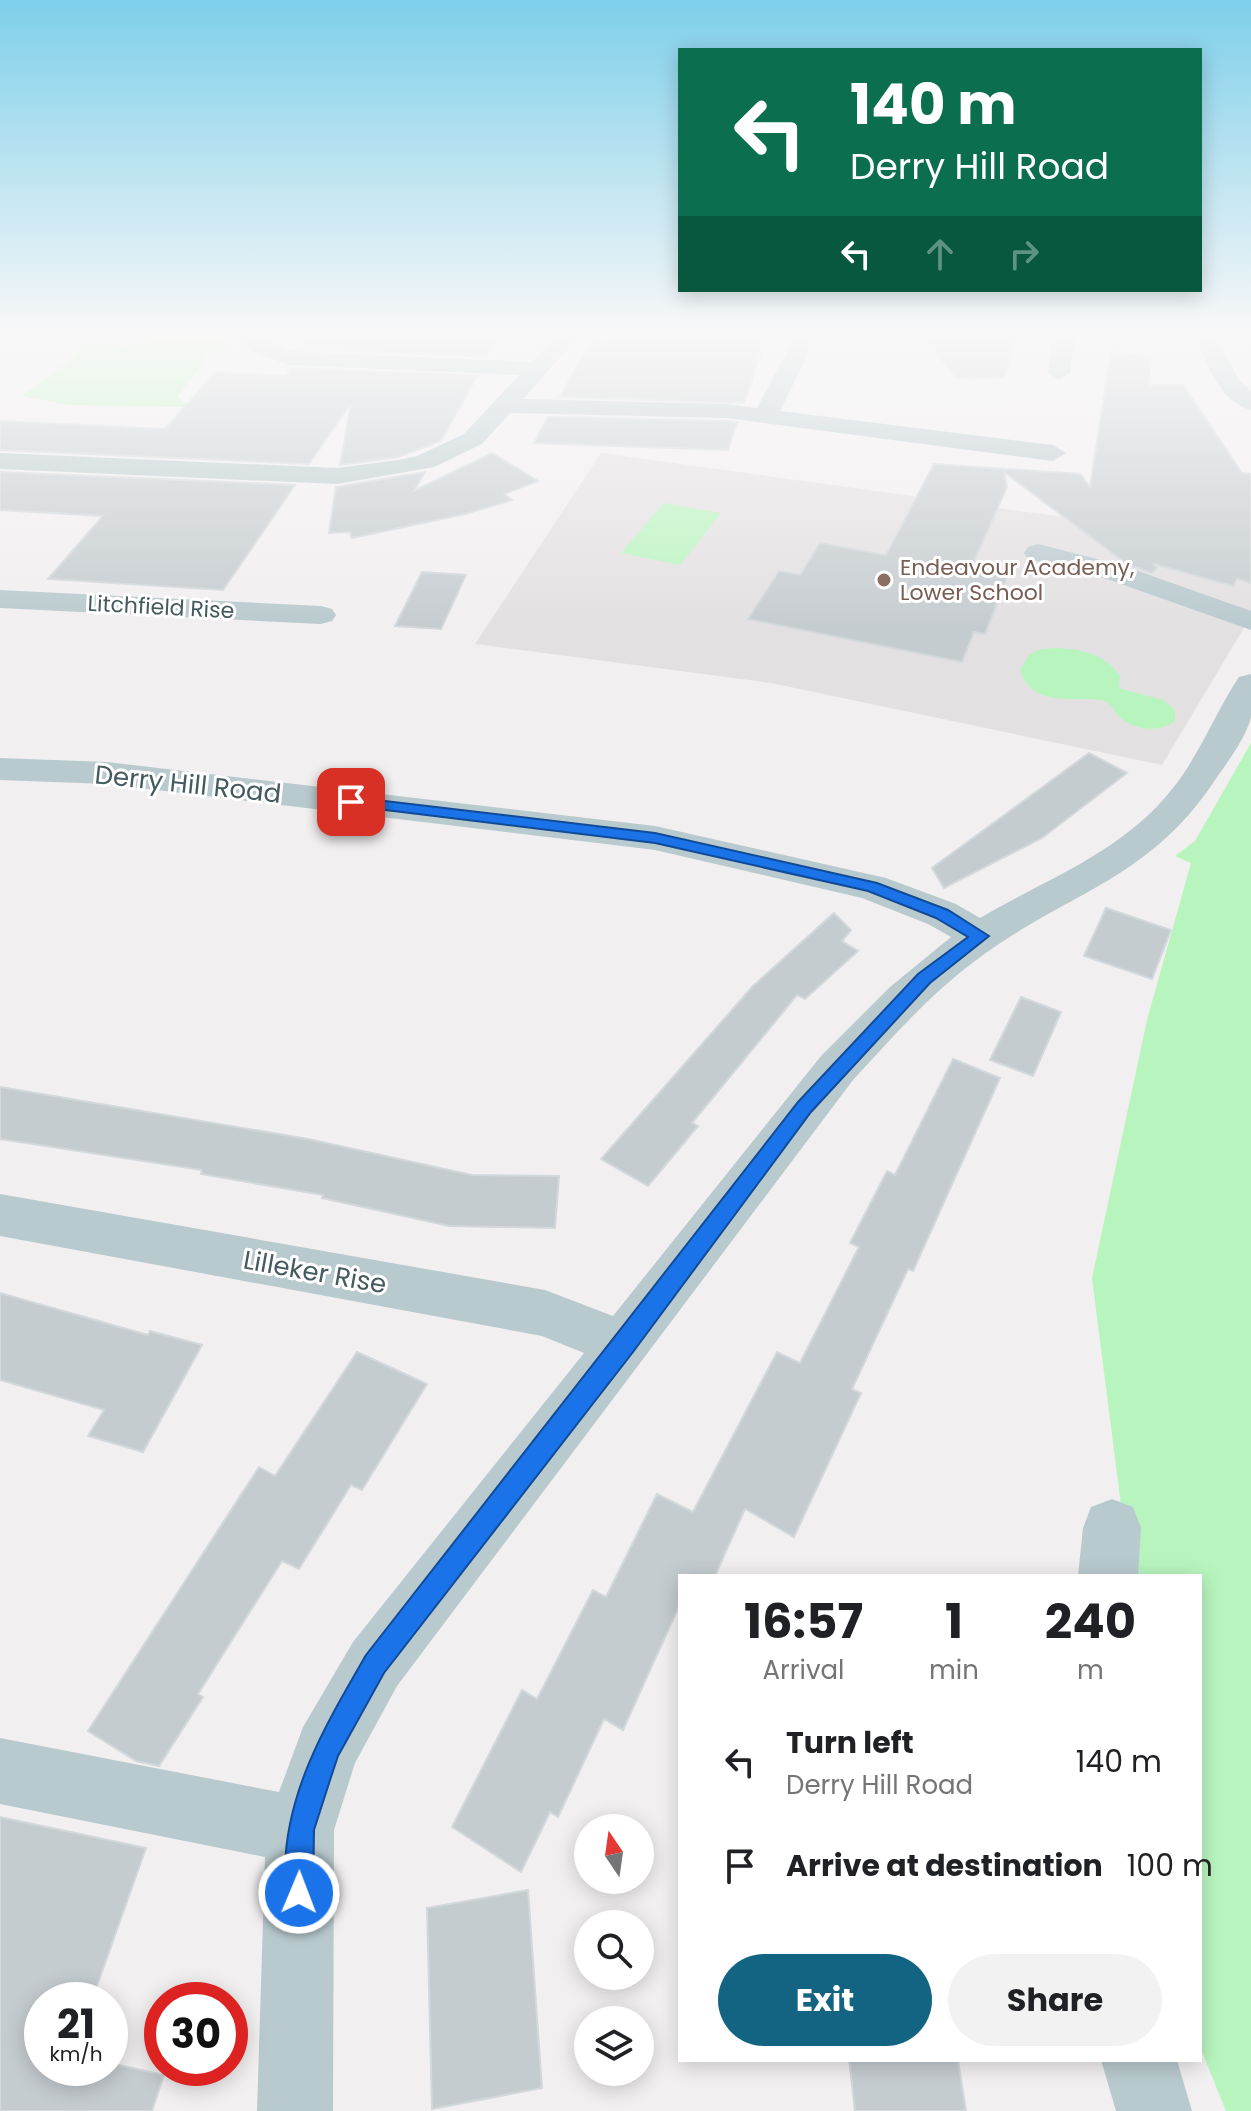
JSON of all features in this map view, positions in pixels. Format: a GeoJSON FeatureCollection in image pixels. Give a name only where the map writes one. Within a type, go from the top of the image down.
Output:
{"type":"FeatureCollection","features":[{"type":"Feature","properties":{"kind":"street"},"geometry":{"type":"LineString","coordinates":[[0,461],[337,476],[371,474],[450,452],[480,433]]}},
{"type":"Feature","properties":{"kind":"street"},"geometry":{"type":"LineString","coordinates":[[934,433],[1010,440],[1053,453]]}},
{"type":"Feature","properties":{"kind":"street"},"geometry":{"type":"LineString","coordinates":[[1038,553],[1114,572],[1251,621]]}},
{"type":"Feature","properties":{"kind":"street","name":"Litchfield Rise"},"geometry":{"type":"LineString","coordinates":[[0,599],[321,615]]}},
{"type":"Feature","properties":{"kind":"street"},"geometry":{"type":"LineString","coordinates":[[295,2111],[300,1830],[326,1750],[375,1664],[837,1068],[924,979],[980,936],[1127,853],[1153,833],[1205,772],[1251,684]]}},
{"type":"Feature","properties":{"kind":"street","name":"Derry Hill Road"},"geometry":{"type":"LineString","coordinates":[[0,769],[107,773],[655,838],[872,887],[942,914],[980,936]]}},
{"type":"Feature","properties":{"kind":"street","name":"Lilleker Rise"},"geometry":{"type":"LineString","coordinates":[[0,1215],[545,1313],[625,1345]]}},
{"type":"Feature","properties":{"kind":"street"},"geometry":{"type":"LineString","coordinates":[[0,1771],[300,1830]]}},
{"type":"Feature","properties":{"kind":"street"},"geometry":{"type":"LineString","coordinates":[[1140,2062],[1154,2111]]}},
{"type":"Feature","properties":{"kind":"shaded area","name":"Endeavour Academy, Lower School"},"geometry":{"type":"Polygon","coordinates":[[[601,453],[1251,543],[1251,616],[1162,765],[771,683],[475,644],[601,453]]]}},
{"type":"Feature","properties":{"kind":"green space"},"geometry":{"type":"Polygon","coordinates":[[[664,503],[721,513],[680,565],[621,553],[664,503]]]}},
{"type":"Feature","properties":{"kind":"green space"},"geometry":{"type":"Polygon","coordinates":[[[1041,649],[1074,649],[1105,660],[1120,676],[1119,688],[1163,700],[1175,710],[1175,721],[1156,729],[1141,728],[1122,719],[1104,701],[1042,695],[1025,681],[1020,669],[1030,654],[1041,649]]]}},
{"type":"Feature","properties":{"kind":"green space"},"geometry":{"type":"Polygon","coordinates":[[[1251,743],[1251,2111],[1226,2111],[1202,2052],[1202,1574],[1130,1574],[1092,1278],[1147,1020],[1191,863],[1175,856],[1195,841],[1251,743]]]}},
{"type":"Feature","properties":{"kind":"building"},"geometry":{"type":"Polygon","coordinates":[[[0,433],[331,433],[309,464],[0,450],[0,433]]]}},
{"type":"Feature","properties":{"kind":"building"},"geometry":{"type":"Polygon","coordinates":[[[346,433],[446,433],[441,441],[398,457],[340,465],[346,433]]]}},
{"type":"Feature","properties":{"kind":"building"},"geometry":{"type":"Polygon","coordinates":[[[540,433],[734,433],[728,450],[534,443],[540,433]]]}},
{"type":"Feature","properties":{"kind":"building"},"geometry":{"type":"Polygon","coordinates":[[[1098,433],[1215,433],[1242,473],[1251,474],[1251,583],[1237,579],[1233,586],[1154,564],[1157,568],[1152,573],[1127,564],[1004,472],[1007,487],[971,568],[1008,575],[985,634],[974,632],[962,662],[748,619],[779,571],[800,575],[820,543],[886,555],[934,464],[1080,474],[1090,487],[1098,433]]]}},
{"type":"Feature","properties":{"kind":"building"},"geometry":{"type":"Polygon","coordinates":[[[492,453],[538,481],[504,494],[512,500],[465,514],[352,538],[350,532],[329,533],[336,487],[425,472],[414,491],[492,453]]]}},
{"type":"Feature","properties":{"kind":"building"},"geometry":{"type":"Polygon","coordinates":[[[0,472],[295,485],[223,590],[48,579],[103,516],[0,510],[0,472]]]}},
{"type":"Feature","properties":{"kind":"building"},"geometry":{"type":"Polygon","coordinates":[[[422,572],[466,575],[441,629],[395,626],[422,572]]]}},
{"type":"Feature","properties":{"kind":"building"},"geometry":{"type":"Polygon","coordinates":[[[1089,753],[1127,773],[1042,838],[944,888],[932,868],[1089,753]]]}},
{"type":"Feature","properties":{"kind":"building"},"geometry":{"type":"Polygon","coordinates":[[[1106,908],[1171,930],[1152,979],[1084,956],[1106,908]]]}},
{"type":"Feature","properties":{"kind":"building"},"geometry":{"type":"Polygon","coordinates":[[[834,913],[851,930],[842,941],[858,951],[805,999],[797,995],[692,1123],[698,1126],[648,1186],[601,1159],[753,986],[834,913]]]}},
{"type":"Feature","properties":{"kind":"building"},"geometry":{"type":"Polygon","coordinates":[[[1021,997],[1061,1012],[1033,1076],[990,1060],[1021,997]]]}},
{"type":"Feature","properties":{"kind":"building"},"geometry":{"type":"Polygon","coordinates":[[[953,1059],[1000,1078],[913,1271],[908,1269],[852,1389],[861,1393],[794,1537],[745,1509],[716,1574],[678,1574],[678,1608],[623,1730],[604,1719],[558,1817],[550,1812],[521,1872],[452,1827],[522,1690],[537,1699],[593,1590],[606,1597],[657,1494],[693,1512],[777,1352],[800,1363],[859,1247],[850,1243],[887,1171],[895,1175],[953,1059]]]}},
{"type":"Feature","properties":{"kind":"building"},"geometry":{"type":"Polygon","coordinates":[[[0,1087],[308,1139],[472,1175],[559,1176],[555,1228],[449,1226],[322,1198],[323,1195],[201,1174],[202,1170],[0,1139],[0,1087]]]}},
{"type":"Feature","properties":{"kind":"building"},"geometry":{"type":"Polygon","coordinates":[[[0,1293],[148,1335],[150,1331],[202,1345],[143,1452],[88,1436],[104,1410],[0,1380],[0,1293]]]}},
{"type":"Feature","properties":{"kind":"building"},"geometry":{"type":"Polygon","coordinates":[[[357,1352],[427,1384],[362,1490],[351,1485],[299,1569],[282,1561],[198,1694],[203,1697],[159,1766],[136,1761],[88,1731],[259,1467],[275,1476],[357,1352]]]}},
{"type":"Feature","properties":{"kind":"building"},"geometry":{"type":"Polygon","coordinates":[[[0,1817],[146,1848],[98,1982],[24,1982],[24,2086],[128,2086],[128,2067],[144,2071],[144,2086],[160,2086],[152,2111],[0,2111],[0,1817]]]}},
{"type":"Feature","properties":{"kind":"building"},"geometry":{"type":"Polygon","coordinates":[[[528,1890],[542,2088],[432,2109],[427,1908],[528,1890]]]}},
{"type":"Feature","properties":{"kind":"building"},"geometry":{"type":"Polygon","coordinates":[[[849,2062],[958,2062],[966,2111],[855,2111],[849,2062]]]}},
{"type":"Feature","properties":{"kind":"place","name":"Endeavour Academy, Lower School"},"geometry":{"type":"Point","coordinates":[884,580]}},
{"type":"Feature","properties":{"kind":"route"},"geometry":{"type":"LineString","coordinates":[[299,1893],[300,1830],[317,1777],[326,1750],[375,1664],[837,1068],[924,979],[980,936],[942,914],[872,887],[655,838],[351,802]]}}]}
